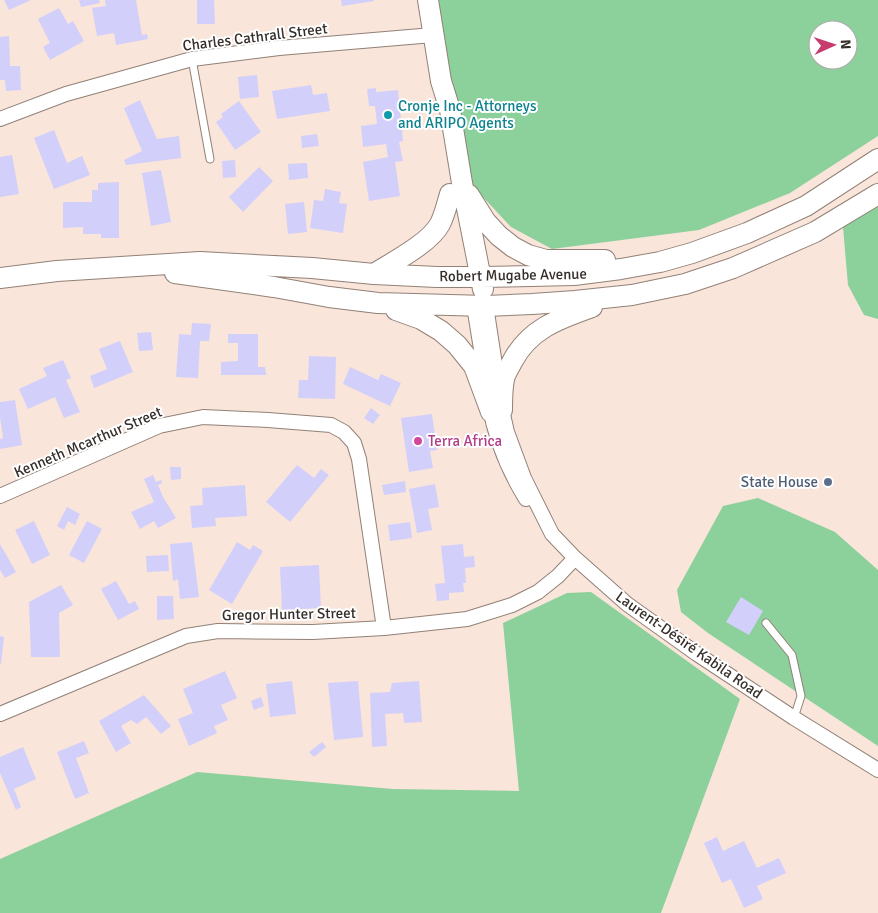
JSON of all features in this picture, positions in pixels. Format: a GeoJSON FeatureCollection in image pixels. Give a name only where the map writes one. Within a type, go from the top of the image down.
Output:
{"type":"FeatureCollection","features":[{"type":"Feature","properties":{"kind":"main road","name":"Laurent-Désiré Kabila Road"},"geometry":{"type":"LineString","coordinates":[[428,0],[441,81],[450,110],[456,188],[480,306]]}},
{"type":"Feature","properties":{"kind":"main road","name":"Robert Mugabe Avenue"},"geometry":{"type":"LineString","coordinates":[[0,278],[57,271],[200,262],[437,277],[574,275],[621,269],[660,262],[692,253],[747,233],[806,206],[878,159]]}},
{"type":"Feature","properties":{"kind":"main road"},"geometry":{"type":"LineString","coordinates":[[374,274],[429,238],[439,226],[456,188],[499,236],[513,247],[528,255],[546,260],[601,260],[692,253]]}},
{"type":"Feature","properties":{"kind":"main road","name":"Robert Mugabe Avenue"},"geometry":{"type":"LineString","coordinates":[[123,266],[265,285],[329,297],[378,303],[480,306],[575,301],[632,294],[685,284],[733,268],[815,232],[878,194]]}},
{"type":"Feature","properties":{"kind":"main road"},"geometry":{"type":"LineString","coordinates":[[496,411],[504,378],[518,350],[528,339],[540,329],[570,315],[632,294]]}},
{"type":"Feature","properties":{"kind":"main road"},"geometry":{"type":"LineString","coordinates":[[378,303],[421,319],[441,331],[457,345],[474,366],[496,411]]}},
{"type":"Feature","properties":{"kind":"street","name":"Charles Cathrall Street"},"geometry":{"type":"LineString","coordinates":[[0,119],[66,94],[192,59],[279,48],[434,35]]}},
{"type":"Feature","properties":{"kind":"street","name":"Laurent-Désiré Kabila Road"},"geometry":{"type":"LineString","coordinates":[[480,306],[496,411],[507,432],[524,478],[552,534],[575,558],[627,604],[697,654],[794,718],[878,770]]}},
{"type":"Feature","properties":{"kind":"street","name":"Kenneth Mcarthur Street"},"geometry":{"type":"LineString","coordinates":[[0,496],[159,426],[203,417],[331,425],[344,432],[354,443],[359,459],[384,628]]}},
{"type":"Feature","properties":{"kind":"street","name":"Gregor Hunter Street"},"geometry":{"type":"LineString","coordinates":[[0,714],[186,636],[218,631],[313,632],[384,628],[467,619],[512,606],[538,592],[558,576],[575,558]]}},
{"type":"Feature","properties":{"kind":"lane"},"geometry":{"type":"LineString","coordinates":[[192,59],[210,159]]}},
{"type":"Feature","properties":{"kind":"lane"},"geometry":{"type":"LineString","coordinates":[[766,623],[792,655],[801,696],[794,718]]}},
{"type":"Feature","properties":{"kind":"green space"},"geometry":{"type":"Polygon","coordinates":[[[430,0],[878,0],[878,136],[790,193],[699,230],[552,249],[511,227],[468,181],[430,0]]]}},
{"type":"Feature","properties":{"kind":"green space"},"geometry":{"type":"Polygon","coordinates":[[[878,205],[878,319],[864,315],[848,285],[843,227],[878,205]]]}},
{"type":"Feature","properties":{"kind":"green space"},"geometry":{"type":"Polygon","coordinates":[[[758,498],[835,532],[878,570],[878,746],[708,633],[681,612],[677,590],[723,506],[758,498]]]}},
{"type":"Feature","properties":{"kind":"green space"},"geometry":{"type":"Polygon","coordinates":[[[591,592],[740,699],[661,913],[0,913],[0,859],[197,772],[393,789],[519,791],[503,623],[567,593],[591,592]]]}},
{"type":"Feature","properties":{"kind":"building"},"geometry":{"type":"Polygon","coordinates":[[[4,0],[31,0],[9,10],[4,0]]]}},
{"type":"Feature","properties":{"kind":"building"},"geometry":{"type":"Polygon","coordinates":[[[79,0],[99,0],[100,3],[81,7],[79,0]]]}},
{"type":"Feature","properties":{"kind":"building"},"geometry":{"type":"Polygon","coordinates":[[[105,0],[136,0],[142,35],[147,34],[148,39],[116,45],[114,33],[97,36],[92,8],[106,6],[105,0]]]}},
{"type":"Feature","properties":{"kind":"building"},"geometry":{"type":"Polygon","coordinates":[[[197,0],[214,0],[215,24],[197,24],[197,0]]]}},
{"type":"Feature","properties":{"kind":"building"},"geometry":{"type":"Polygon","coordinates":[[[341,0],[374,0],[374,1],[342,6],[341,0]]]}},
{"type":"Feature","properties":{"kind":"building"},"geometry":{"type":"Polygon","coordinates":[[[59,8],[68,24],[73,21],[84,41],[50,60],[43,47],[50,43],[38,19],[59,8]]]}},
{"type":"Feature","properties":{"kind":"building"},"geometry":{"type":"Polygon","coordinates":[[[9,36],[10,66],[20,66],[21,90],[6,91],[5,80],[0,80],[0,37],[9,36]]]}},
{"type":"Feature","properties":{"kind":"building"},"geometry":{"type":"Polygon","coordinates":[[[257,75],[259,97],[240,99],[238,77],[257,75]]]}},
{"type":"Feature","properties":{"kind":"building"},"geometry":{"type":"Polygon","coordinates":[[[311,85],[313,95],[327,93],[330,111],[277,119],[272,91],[311,85]]]}},
{"type":"Feature","properties":{"kind":"building"},"geometry":{"type":"Polygon","coordinates":[[[376,88],[376,92],[398,90],[403,141],[399,142],[403,161],[395,162],[400,196],[369,201],[363,162],[388,157],[386,144],[363,147],[361,126],[377,124],[375,106],[369,106],[367,89],[376,88]]]}},
{"type":"Feature","properties":{"kind":"building"},"geometry":{"type":"Polygon","coordinates":[[[140,100],[157,139],[179,136],[181,158],[126,165],[124,160],[142,151],[124,108],[140,100]]]}},
{"type":"Feature","properties":{"kind":"building"},"geometry":{"type":"Polygon","coordinates":[[[239,101],[261,132],[235,150],[216,122],[223,117],[221,114],[239,101]]]}},
{"type":"Feature","properties":{"kind":"building"},"geometry":{"type":"Polygon","coordinates":[[[54,130],[67,163],[82,156],[90,175],[54,189],[34,138],[54,130]]]}},
{"type":"Feature","properties":{"kind":"building"},"geometry":{"type":"Polygon","coordinates":[[[317,134],[319,146],[302,148],[301,136],[317,134]]]}},
{"type":"Feature","properties":{"kind":"building"},"geometry":{"type":"Polygon","coordinates":[[[12,155],[19,194],[0,197],[0,157],[12,155]]]}},
{"type":"Feature","properties":{"kind":"building"},"geometry":{"type":"Polygon","coordinates":[[[235,160],[236,177],[223,178],[222,161],[235,160]]]}},
{"type":"Feature","properties":{"kind":"building"},"geometry":{"type":"Polygon","coordinates":[[[307,163],[308,178],[289,180],[288,164],[307,163]]]}},
{"type":"Feature","properties":{"kind":"building"},"geometry":{"type":"Polygon","coordinates":[[[259,167],[273,181],[243,212],[229,197],[259,167]]]}},
{"type":"Feature","properties":{"kind":"building"},"geometry":{"type":"Polygon","coordinates":[[[161,170],[171,222],[151,226],[142,173],[161,170]]]}},
{"type":"Feature","properties":{"kind":"building"},"geometry":{"type":"Polygon","coordinates":[[[119,182],[119,238],[101,238],[101,234],[83,234],[83,227],[63,228],[63,202],[92,202],[92,190],[98,190],[98,183],[119,182]]]}},
{"type":"Feature","properties":{"kind":"building"},"geometry":{"type":"Polygon","coordinates":[[[325,189],[341,192],[339,203],[347,204],[343,233],[310,228],[314,200],[323,201],[325,189]]]}},
{"type":"Feature","properties":{"kind":"building"},"geometry":{"type":"Polygon","coordinates":[[[304,202],[307,232],[288,234],[285,204],[304,202]]]}},
{"type":"Feature","properties":{"kind":"building"},"geometry":{"type":"Polygon","coordinates":[[[192,323],[211,324],[209,341],[200,341],[198,378],[176,377],[179,334],[191,335],[192,323]]]}},
{"type":"Feature","properties":{"kind":"building"},"geometry":{"type":"Polygon","coordinates":[[[151,332],[153,350],[139,351],[137,333],[151,332]]]}},
{"type":"Feature","properties":{"kind":"building"},"geometry":{"type":"Polygon","coordinates":[[[228,334],[258,334],[258,367],[265,367],[266,375],[221,375],[221,362],[238,361],[238,343],[228,343],[228,334]]]}},
{"type":"Feature","properties":{"kind":"building"},"geometry":{"type":"Polygon","coordinates":[[[120,341],[133,372],[94,388],[90,376],[107,369],[99,349],[120,341]]]}},
{"type":"Feature","properties":{"kind":"building"},"geometry":{"type":"Polygon","coordinates":[[[309,356],[336,357],[335,399],[298,398],[299,380],[308,380],[309,356]]]}},
{"type":"Feature","properties":{"kind":"building"},"geometry":{"type":"Polygon","coordinates":[[[63,360],[71,378],[66,380],[80,412],[64,418],[55,397],[28,409],[19,389],[47,376],[43,368],[63,360]]]}},
{"type":"Feature","properties":{"kind":"building"},"geometry":{"type":"Polygon","coordinates":[[[350,367],[378,380],[381,374],[401,383],[390,406],[343,384],[350,367]]]}},
{"type":"Feature","properties":{"kind":"building"},"geometry":{"type":"Polygon","coordinates":[[[15,400],[22,445],[0,449],[0,439],[3,438],[0,402],[15,400]]]}},
{"type":"Feature","properties":{"kind":"building"},"geometry":{"type":"Polygon","coordinates":[[[371,408],[380,415],[373,424],[364,418],[371,408]]]}},
{"type":"Feature","properties":{"kind":"building"},"geometry":{"type":"Polygon","coordinates":[[[432,414],[437,450],[430,451],[433,468],[409,472],[401,418],[432,414]]]}},
{"type":"Feature","properties":{"kind":"building"},"geometry":{"type":"Polygon","coordinates":[[[297,465],[314,478],[321,469],[329,475],[290,522],[266,502],[297,465]]]}},
{"type":"Feature","properties":{"kind":"building"},"geometry":{"type":"Polygon","coordinates":[[[170,467],[181,467],[181,479],[171,480],[170,467]]]}},
{"type":"Feature","properties":{"kind":"building"},"geometry":{"type":"Polygon","coordinates":[[[153,475],[156,482],[161,480],[162,483],[158,485],[176,518],[158,528],[154,521],[140,529],[131,512],[154,502],[144,479],[153,475]]]}},
{"type":"Feature","properties":{"kind":"building"},"geometry":{"type":"Polygon","coordinates":[[[405,481],[406,492],[384,495],[382,485],[405,481]]]}},
{"type":"Feature","properties":{"kind":"building"},"geometry":{"type":"Polygon","coordinates":[[[435,484],[439,507],[428,509],[432,530],[417,533],[409,489],[435,484]]]}},
{"type":"Feature","properties":{"kind":"building"},"geometry":{"type":"Polygon","coordinates":[[[245,485],[247,516],[215,518],[216,526],[192,528],[190,506],[203,505],[202,488],[245,485]]]}},
{"type":"Feature","properties":{"kind":"building"},"geometry":{"type":"Polygon","coordinates":[[[67,507],[80,514],[75,525],[68,521],[64,530],[57,526],[67,507]]]}},
{"type":"Feature","properties":{"kind":"building"},"geometry":{"type":"Polygon","coordinates":[[[34,521],[50,555],[32,564],[15,530],[34,521]]]}},
{"type":"Feature","properties":{"kind":"building"},"geometry":{"type":"Polygon","coordinates":[[[87,521],[102,529],[84,563],[69,555],[87,521]]]}},
{"type":"Feature","properties":{"kind":"building"},"geometry":{"type":"Polygon","coordinates":[[[410,522],[412,538],[390,541],[388,525],[410,522]]]}},
{"type":"Feature","properties":{"kind":"building"},"geometry":{"type":"Polygon","coordinates":[[[192,542],[199,597],[180,599],[178,579],[173,581],[170,544],[192,542]]]}},
{"type":"Feature","properties":{"kind":"building"},"geometry":{"type":"Polygon","coordinates":[[[237,542],[250,550],[253,545],[263,551],[232,604],[209,590],[237,542]]]}},
{"type":"Feature","properties":{"kind":"building"},"geometry":{"type":"Polygon","coordinates":[[[0,544],[16,572],[5,578],[0,570],[0,544]]]}},
{"type":"Feature","properties":{"kind":"building"},"geometry":{"type":"Polygon","coordinates":[[[463,544],[464,557],[474,556],[475,567],[465,568],[466,583],[463,583],[464,592],[449,593],[449,600],[437,601],[435,584],[445,583],[441,546],[463,544]]]}},
{"type":"Feature","properties":{"kind":"building"},"geometry":{"type":"Polygon","coordinates":[[[168,555],[169,571],[147,572],[146,556],[168,555]]]}},
{"type":"Feature","properties":{"kind":"building"},"geometry":{"type":"Polygon","coordinates":[[[319,565],[321,608],[282,610],[280,567],[319,565]]]}},
{"type":"Feature","properties":{"kind":"building"},"geometry":{"type":"Polygon","coordinates":[[[116,581],[129,604],[135,601],[139,609],[118,620],[101,589],[116,581]]]}},
{"type":"Feature","properties":{"kind":"building"},"geometry":{"type":"Polygon","coordinates":[[[61,585],[73,605],[59,613],[60,657],[31,657],[29,602],[61,585]]]}},
{"type":"Feature","properties":{"kind":"building"},"geometry":{"type":"Polygon","coordinates":[[[157,596],[173,596],[174,619],[157,620],[157,596]]]}},
{"type":"Feature","properties":{"kind":"building"},"geometry":{"type":"Polygon","coordinates":[[[741,597],[763,611],[749,635],[726,622],[741,597]]]}},
{"type":"Feature","properties":{"kind":"building"},"geometry":{"type":"Polygon","coordinates":[[[0,636],[4,637],[1,664],[0,663],[0,636]]]}},
{"type":"Feature","properties":{"kind":"building"},"geometry":{"type":"Polygon","coordinates":[[[225,671],[237,698],[221,705],[228,720],[214,726],[217,733],[189,746],[178,719],[193,713],[183,689],[225,671]]]}},
{"type":"Feature","properties":{"kind":"building"},"geometry":{"type":"Polygon","coordinates":[[[292,681],[296,714],[270,717],[266,684],[292,681]]]}},
{"type":"Feature","properties":{"kind":"building"},"geometry":{"type":"Polygon","coordinates":[[[358,681],[363,737],[334,740],[328,683],[358,681]]]}},
{"type":"Feature","properties":{"kind":"building"},"geometry":{"type":"Polygon","coordinates":[[[419,681],[422,722],[404,723],[403,713],[385,714],[387,746],[372,747],[370,693],[390,692],[392,683],[419,681]]]}},
{"type":"Feature","properties":{"kind":"building"},"geometry":{"type":"Polygon","coordinates":[[[144,695],[171,726],[161,734],[146,717],[137,724],[131,720],[121,726],[131,743],[116,752],[99,721],[144,695]]]}},
{"type":"Feature","properties":{"kind":"building"},"geometry":{"type":"Polygon","coordinates":[[[261,697],[264,706],[254,710],[251,701],[261,697]]]}},
{"type":"Feature","properties":{"kind":"building"},"geometry":{"type":"Polygon","coordinates":[[[84,741],[89,753],[76,758],[89,793],[75,799],[57,752],[84,741]]]}},
{"type":"Feature","properties":{"kind":"building"},"geometry":{"type":"Polygon","coordinates":[[[322,742],[326,747],[314,757],[309,752],[322,742]]]}},
{"type":"Feature","properties":{"kind":"building"},"geometry":{"type":"Polygon","coordinates":[[[23,747],[36,779],[14,789],[21,807],[16,810],[0,773],[0,757],[23,747]]]}},
{"type":"Feature","properties":{"kind":"building"},"geometry":{"type":"Polygon","coordinates":[[[717,837],[723,851],[744,841],[757,868],[779,858],[786,873],[757,886],[763,899],[744,908],[731,879],[722,883],[704,843],[717,837]]]}},
{"type":"Feature","properties":{"kind":"place","name":"Cronje Inc - Attorneys and ARIPO Agents"},"geometry":{"type":"Point","coordinates":[388,115]}},
{"type":"Feature","properties":{"kind":"place","name":"Terra Africa"},"geometry":{"type":"Point","coordinates":[418,441]}},
{"type":"Feature","properties":{"kind":"place","name":"State House"},"geometry":{"type":"Point","coordinates":[828,482]}}]}
